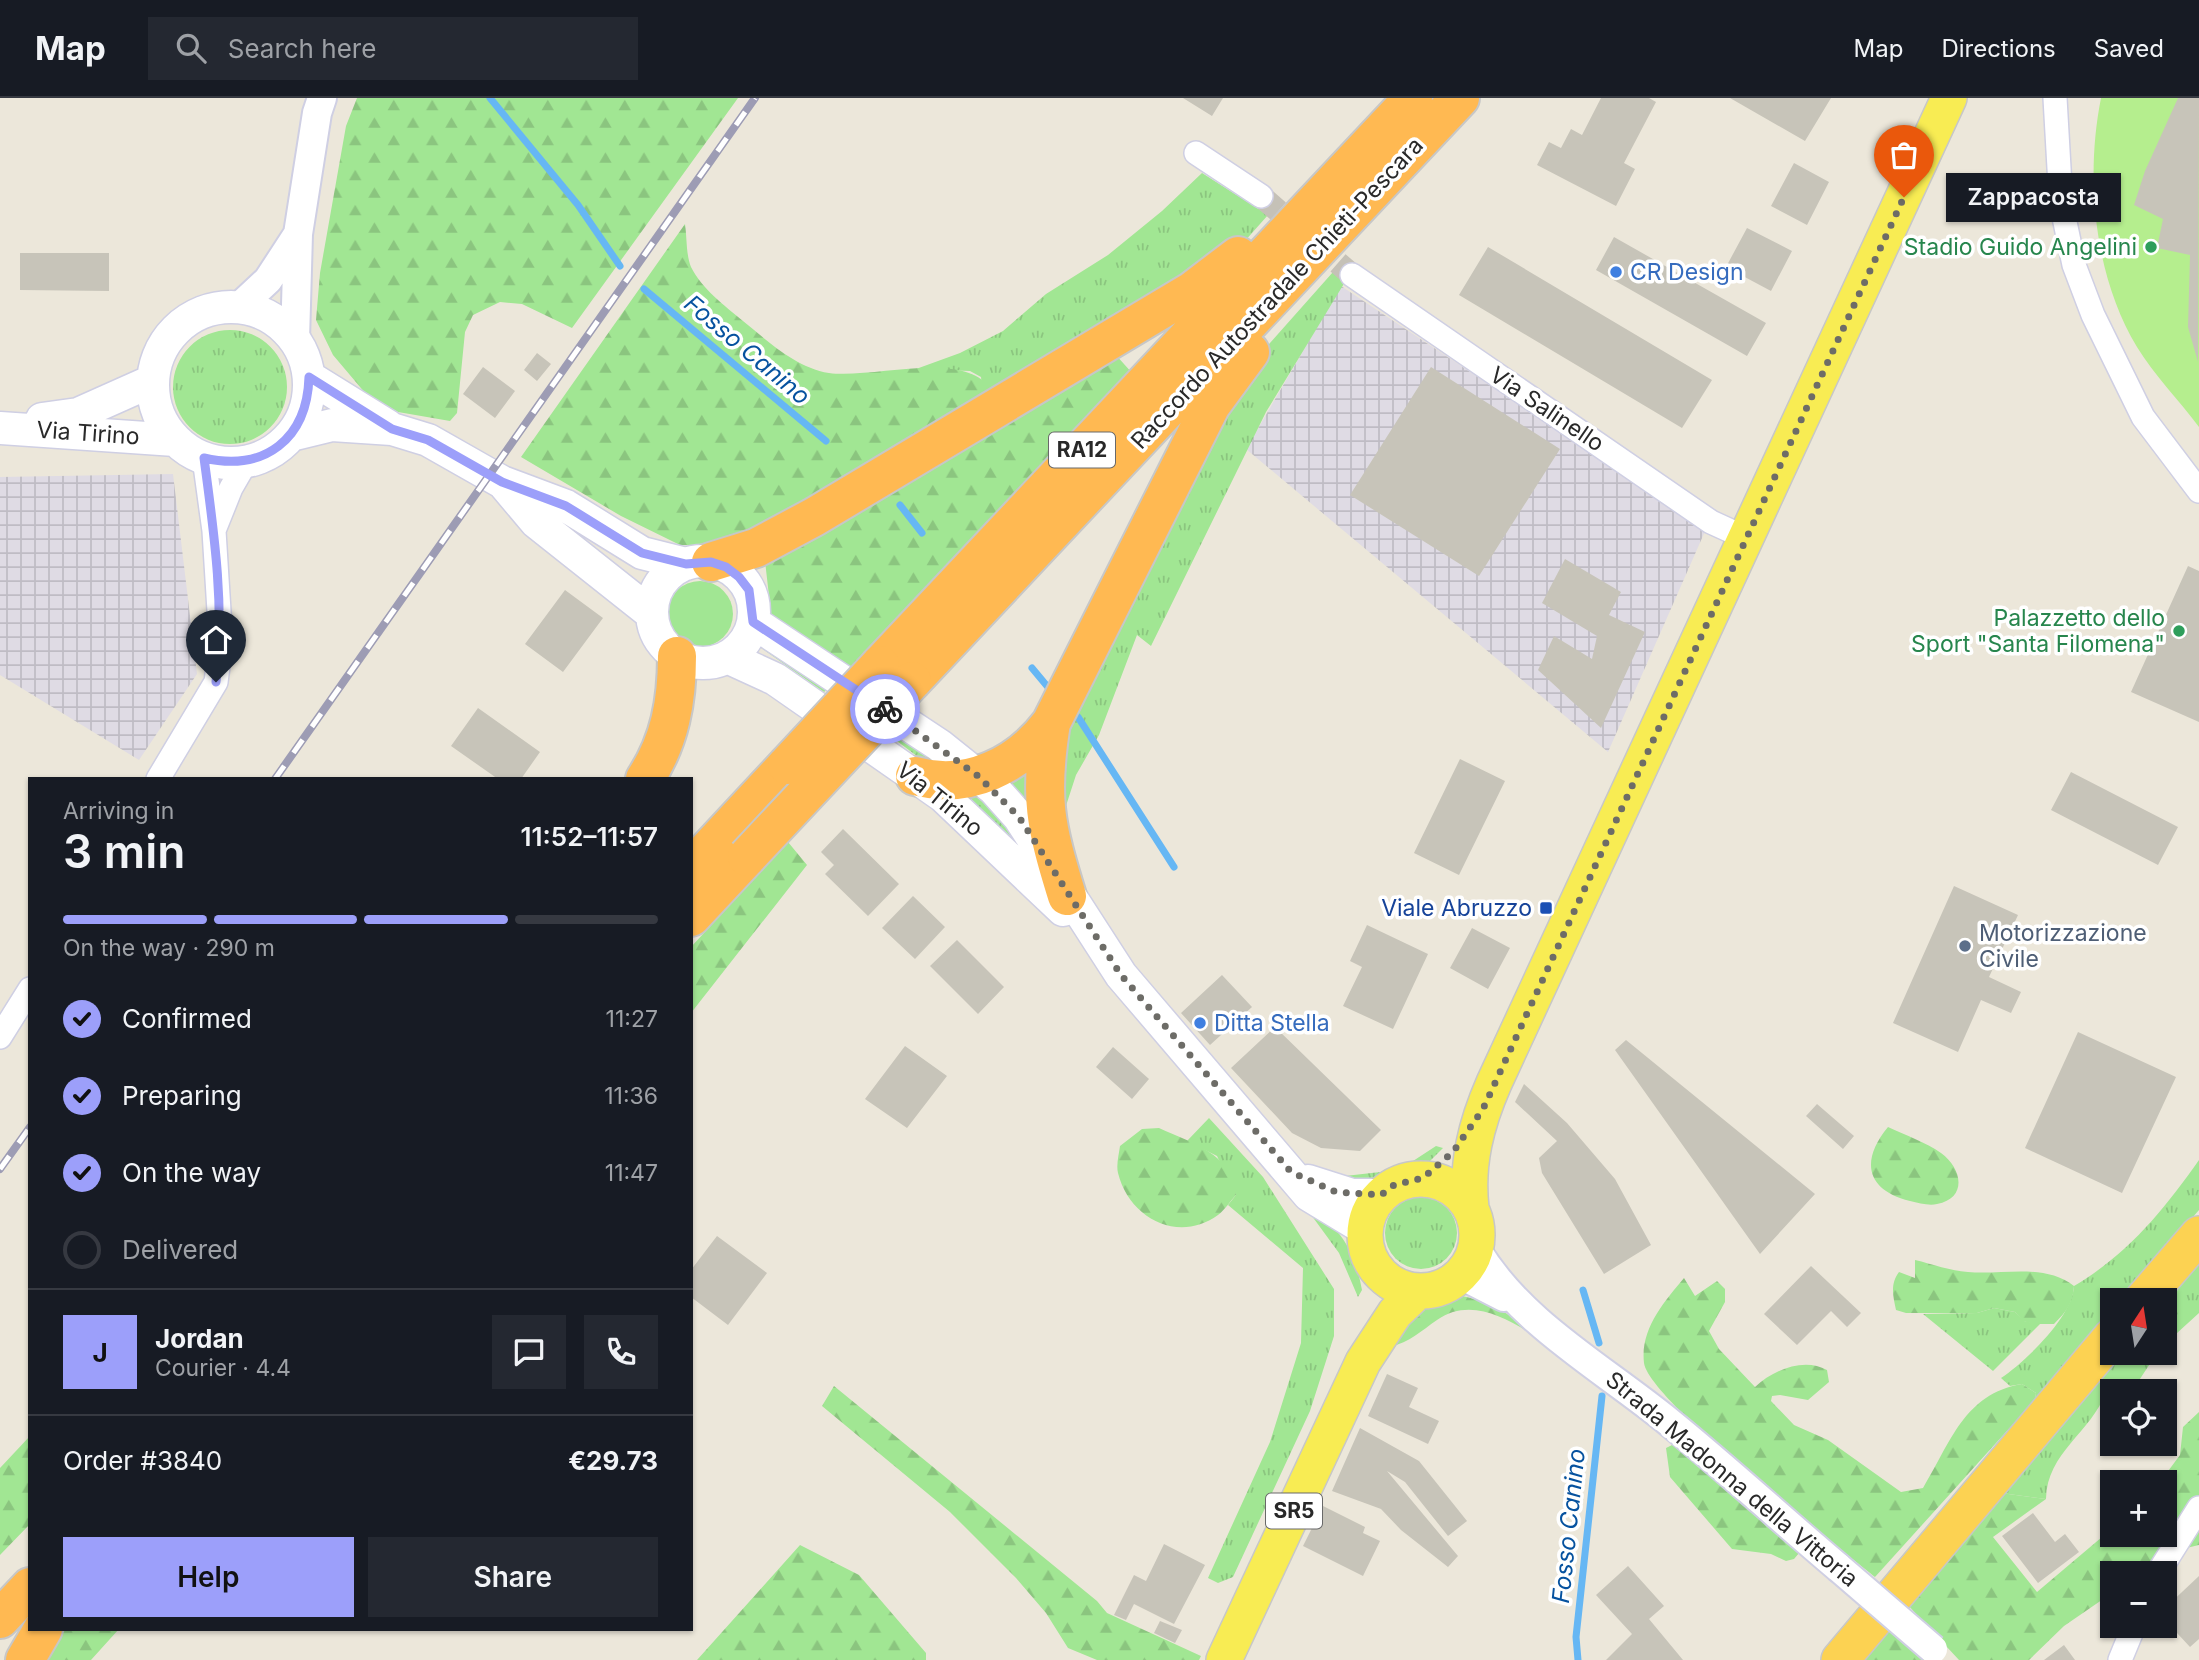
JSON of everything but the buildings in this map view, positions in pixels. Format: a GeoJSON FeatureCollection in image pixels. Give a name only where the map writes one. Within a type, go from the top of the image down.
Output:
{"type":"FeatureCollection","features":[{"type":"Feature","properties":{"kind":"highway","name":"Raccordo Autostradale Chieti-Pescara"},"geometry":{"type":"LineString","coordinates":[[693,915],[747,858],[896,673],[1284,236],[1413,98]]}},
{"type":"Feature","properties":{"kind":"highway","name":"Raccordo Autostradale Chieti-Pescara"},"geometry":{"type":"LineString","coordinates":[[693,866],[787,765],[896,673],[1272,298],[1460,98]]}},
{"type":"Feature","properties":{"kind":"highway"},"geometry":{"type":"LineString","coordinates":[[699,563],[756,548],[814,517],[1212,279],[1244,250],[1284,236]]}},
{"type":"Feature","properties":{"kind":"highway"},"geometry":{"type":"LineString","coordinates":[[915,776],[943,780],[978,776],[1012,762],[1033,746],[1051,723],[1211,405],[1260,339],[1272,298]]}},
{"type":"Feature","properties":{"kind":"highway"},"geometry":{"type":"LineString","coordinates":[[646,777],[664,743],[673,717],[677,656]]}},
{"type":"Feature","properties":{"kind":"highway"},"geometry":{"type":"LineString","coordinates":[[1051,723],[1043,797],[1049,839],[1067,895]]}},
{"type":"Feature","properties":{"kind":"highway"},"geometry":{"type":"LineString","coordinates":[[2153,1288],[2199,1235]]}},
{"type":"Feature","properties":{"kind":"highway"},"geometry":{"type":"LineString","coordinates":[[1840,1660],[2100,1351]]}},
{"type":"Feature","properties":{"kind":"highway"},"geometry":{"type":"LineString","coordinates":[[0,1590],[28,1566]]}},
{"type":"Feature","properties":{"kind":"highway"},"geometry":{"type":"LineString","coordinates":[[0,1619],[28,1589]]}},
{"type":"Feature","properties":{"kind":"highway"},"geometry":{"type":"LineString","coordinates":[[0,1643],[28,1615]]}},
{"type":"Feature","properties":{"kind":"highway"},"geometry":{"type":"LineString","coordinates":[[25,1660],[42,1631]]}},
{"type":"Feature","properties":{"kind":"main road"},"geometry":{"type":"LineString","coordinates":[[1364,1229],[1367,1216],[1381,1195],[1394,1185],[1423,1178],[1453,1152],[1483,1109],[1949,98]]}},
{"type":"Feature","properties":{"kind":"main road"},"geometry":{"type":"LineString","coordinates":[[239,307],[261,312],[280,324],[295,340],[309,377],[308,398],[302,418],[291,435],[271,453],[246,462],[225,463],[204,458],[175,440],[158,413],[152,382],[157,356],[170,334],[190,318],[214,308],[239,307]]}},
{"type":"Feature","properties":{"kind":"main road"},"geometry":{"type":"LineString","coordinates":[[309,377],[392,429]]}},
{"type":"Feature","properties":{"kind":"main road","name":"Via Tirino"},"geometry":{"type":"LineString","coordinates":[[0,427],[78,414],[152,382]]}},
{"type":"Feature","properties":{"kind":"main road"},"geometry":{"type":"LineString","coordinates":[[291,435],[332,425],[392,429],[428,440],[502,482],[566,506],[642,553],[699,563],[733,572],[749,590],[753,622],[744,642],[727,657],[711,663],[693,663],[677,656],[664,645],[655,631],[652,614],[653,598],[661,583],[699,563]]}},
{"type":"Feature","properties":{"kind":"main road","name":"Via Tirino"},"geometry":{"type":"LineString","coordinates":[[0,427],[175,440]]}},
{"type":"Feature","properties":{"kind":"main road"},"geometry":{"type":"LineString","coordinates":[[502,482],[536,522],[652,614]]}},
{"type":"Feature","properties":{"kind":"main road","name":"Via Tirino"},"geometry":{"type":"LineString","coordinates":[[753,622],[922,733],[978,776],[1019,817],[1099,945],[1121,975],[1309,1195],[1364,1229]]}},
{"type":"Feature","properties":{"kind":"main road","name":"Via Tirino"},"geometry":{"type":"LineString","coordinates":[[727,657],[775,679],[943,796],[1099,945]]}},
{"type":"Feature","properties":{"kind":"main road"},"geometry":{"type":"LineString","coordinates":[[1469,1262],[1478,1235],[1471,1208],[1469,1165],[1483,1109]]}},
{"type":"Feature","properties":{"kind":"main road","name":"Via Tirino"},"geometry":{"type":"LineString","coordinates":[[1291,1172],[1336,1192],[1381,1195]]}},
{"type":"Feature","properties":{"kind":"main road"},"geometry":{"type":"LineString","coordinates":[[1423,1178],[1442,1183],[1459,1193],[1471,1208]]}},
{"type":"Feature","properties":{"kind":"main road","name":"SR5"},"geometry":{"type":"LineString","coordinates":[[1363,1362],[1374,1319],[1377,1271],[1369,1258],[1364,1229]]}},
{"type":"Feature","properties":{"kind":"main road","name":"SR5"},"geometry":{"type":"LineString","coordinates":[[1224,1660],[1363,1362],[1395,1313],[1418,1292],[1441,1288],[1469,1262]]}},
{"type":"Feature","properties":{"kind":"main road"},"geometry":{"type":"LineString","coordinates":[[1377,1271],[1403,1289],[1418,1292]]}},
{"type":"Feature","properties":{"kind":"street"},"geometry":{"type":"LineString","coordinates":[[2055,98],[2060,203],[2074,265],[2093,315],[2143,417],[2199,491]]}},
{"type":"Feature","properties":{"kind":"street"},"geometry":{"type":"LineString","coordinates":[[295,340],[298,234],[317,103]]}},
{"type":"Feature","properties":{"kind":"street"},"geometry":{"type":"LineString","coordinates":[[1196,153],[1261,196]]}},
{"type":"Feature","properties":{"kind":"street"},"geometry":{"type":"LineString","coordinates":[[239,307],[268,280],[298,234]]}},
{"type":"Feature","properties":{"kind":"street","name":"Via Salinello"},"geometry":{"type":"LineString","coordinates":[[1352,275],[1710,522],[1746,538]]}},
{"type":"Feature","properties":{"kind":"street"},"geometry":{"type":"LineString","coordinates":[[159,777],[216,682],[221,643],[214,531],[204,458]]}},
{"type":"Feature","properties":{"kind":"street"},"geometry":{"type":"LineString","coordinates":[[214,531],[231,488],[246,462]]}},
{"type":"Feature","properties":{"kind":"street"},"geometry":{"type":"LineString","coordinates":[[0,1037],[28,992]]}},
{"type":"Feature","properties":{"kind":"street","name":"Strada Madonna della Vittoria"},"geometry":{"type":"LineString","coordinates":[[1469,1262],[1516,1303],[1669,1422],[1938,1655]]}},
{"type":"Feature","properties":{"kind":"street"},"geometry":{"type":"LineString","coordinates":[[2166,1561],[2199,1508]]}},
{"type":"Feature","properties":{"kind":"street"},"geometry":{"type":"LineString","coordinates":[[2120,1660],[2129,1638]]}},
{"type":"Feature","properties":{"kind":"shaded area"},"geometry":{"type":"Polygon","coordinates":[[[1341,286],[1706,529],[1608,752],[1246,449],[1341,286]]]}},
{"type":"Feature","properties":{"kind":"shaded area"},"geometry":{"type":"Polygon","coordinates":[[[173,474],[197,674],[139,760],[0,675],[0,477],[173,474]]]}},
{"type":"Feature","properties":{"kind":"green space"},"geometry":{"type":"Polygon","coordinates":[[[357,98],[738,98],[572,328],[522,304],[500,302],[473,315],[465,332],[457,413],[450,421],[398,412],[366,394],[333,355],[316,320],[320,273],[346,126],[357,98]]]}},
{"type":"Feature","properties":{"kind":"green space","name":"Stadio Guido Angelini"},"geometry":{"type":"Polygon","coordinates":[[[2101,98],[2199,98],[2199,427],[2137,347],[2122,319],[2111,289],[2102,258],[2094,193],[2096,129],[2101,98]]]}},
{"type":"Feature","properties":{"kind":"green space"},"geometry":{"type":"Polygon","coordinates":[[[1202,173],[1268,215],[1244,242],[984,405],[981,377],[970,371],[916,369],[960,353],[1003,331],[1046,294],[1108,255],[1162,211],[1202,173]]]}},
{"type":"Feature","properties":{"kind":"green space"},"geometry":{"type":"Polygon","coordinates":[[[685,224],[689,262],[701,282],[728,309],[794,359],[829,373],[915,368],[958,370],[976,376],[989,387],[987,397],[741,537],[710,545],[680,545],[621,516],[521,457],[685,224]]]}},
{"type":"Feature","properties":{"kind":"green space"},"geometry":{"type":"Polygon","coordinates":[[[1333,272],[1345,282],[1266,412],[1151,646],[1137,635],[1099,735],[1076,775],[1063,815],[1059,755],[1068,723],[1253,362],[1333,272]]]}},
{"type":"Feature","properties":{"kind":"green space"},"geometry":{"type":"Polygon","coordinates":[[[230,330],[252,334],[270,347],[283,365],[287,387],[283,409],[270,427],[252,440],[230,444],[208,440],[190,427],[177,409],[173,387],[177,365],[190,347],[208,334],[230,330]]]}},
{"type":"Feature","properties":{"kind":"green space"},"geometry":{"type":"Polygon","coordinates":[[[1115,354],[1133,374],[853,677],[772,622],[765,561],[1115,354]]]}},
{"type":"Feature","properties":{"kind":"green space"},"geometry":{"type":"Polygon","coordinates":[[[700,581],[713,584],[723,591],[730,601],[733,614],[730,627],[723,637],[713,644],[700,647],[687,644],[677,637],[670,627],[667,614],[670,601],[677,591],[687,584],[700,581]]]}},
{"type":"Feature","properties":{"kind":"green space"},"geometry":{"type":"Polygon","coordinates":[[[765,637],[834,683],[824,692],[757,645],[765,637]]]}},
{"type":"Feature","properties":{"kind":"green space"},"geometry":{"type":"Polygon","coordinates":[[[903,729],[955,768],[922,760],[893,738],[903,729]]]}},
{"type":"Feature","properties":{"kind":"green space"},"geometry":{"type":"Polygon","coordinates":[[[1026,765],[1037,822],[998,780],[1026,765]]]}},
{"type":"Feature","properties":{"kind":"green space"},"geometry":{"type":"Polygon","coordinates":[[[978,786],[1053,879],[949,792],[978,786]]]}},
{"type":"Feature","properties":{"kind":"green space"},"geometry":{"type":"Polygon","coordinates":[[[788,842],[807,865],[693,1010],[693,945],[788,842]]]}},
{"type":"Feature","properties":{"kind":"green space"},"geometry":{"type":"Polygon","coordinates":[[[1209,1118],[1263,1177],[1334,1289],[1334,1336],[1310,1411],[1233,1577],[1218,1583],[1208,1578],[1270,1442],[1301,1343],[1303,1268],[1228,1205],[1236,1195],[1217,1156],[1187,1141],[1209,1118]]]}},
{"type":"Feature","properties":{"kind":"green space"},"geometry":{"type":"Polygon","coordinates":[[[1888,1127],[1929,1146],[1948,1159],[1957,1174],[1954,1196],[1937,1204],[1924,1204],[1895,1196],[1876,1182],[1872,1173],[1873,1151],[1888,1127]]]}},
{"type":"Feature","properties":{"kind":"green space"},"geometry":{"type":"Polygon","coordinates":[[[1159,1128],[1208,1151],[1226,1169],[1236,1195],[1218,1215],[1187,1227],[1172,1226],[1157,1222],[1133,1203],[1118,1173],[1120,1146],[1142,1129],[1159,1128]]]}},
{"type":"Feature","properties":{"kind":"green space"},"geometry":{"type":"Polygon","coordinates":[[[1436,1146],[1443,1148],[1426,1165],[1397,1171],[1373,1187],[1345,1176],[1389,1171],[1413,1161],[1436,1146]]]}},
{"type":"Feature","properties":{"kind":"green space"},"geometry":{"type":"Polygon","coordinates":[[[2199,1160],[2199,1210],[2131,1288],[2100,1288],[2100,1325],[2035,1400],[2036,1393],[2022,1384],[2010,1386],[2001,1378],[2034,1350],[2057,1324],[2072,1298],[2074,1286],[2128,1246],[2172,1197],[2199,1160]]]}},
{"type":"Feature","properties":{"kind":"green space"},"geometry":{"type":"Polygon","coordinates":[[[1428,1197],[1447,1207],[1455,1219],[1455,1247],[1447,1259],[1435,1267],[1414,1269],[1395,1259],[1387,1247],[1385,1226],[1395,1207],[1407,1199],[1428,1197]]]}},
{"type":"Feature","properties":{"kind":"green space"},"geometry":{"type":"Polygon","coordinates":[[[1309,1212],[1321,1217],[1346,1243],[1362,1290],[1358,1297],[1339,1253],[1309,1212]]]}},
{"type":"Feature","properties":{"kind":"green space"},"geometry":{"type":"Polygon","coordinates":[[[2199,1257],[2199,1313],[2177,1333],[2177,1288],[2174,1288],[2199,1257]]]}},
{"type":"Feature","properties":{"kind":"green space"},"geometry":{"type":"Polygon","coordinates":[[[1915,1260],[1962,1271],[2037,1272],[2050,1275],[2074,1286],[2072,1297],[2068,1307],[2054,1324],[2034,1324],[2023,1321],[2015,1312],[1994,1308],[1977,1313],[1906,1313],[1896,1310],[1893,1286],[1899,1272],[1915,1278],[1915,1260]]]}},
{"type":"Feature","properties":{"kind":"green space"},"geometry":{"type":"Polygon","coordinates":[[[1684,1278],[1695,1296],[1717,1281],[1725,1289],[1725,1302],[1709,1331],[1719,1349],[1755,1387],[1771,1375],[1789,1367],[1809,1365],[1827,1370],[1829,1382],[1808,1400],[1780,1395],[1772,1396],[1771,1401],[1794,1425],[1828,1440],[1901,1492],[1923,1488],[1961,1422],[1986,1398],[2002,1389],[2022,1384],[2036,1393],[2035,1400],[1875,1577],[1748,1473],[1677,1408],[1654,1382],[1644,1363],[1646,1339],[1655,1317],[1684,1278]]]}},
{"type":"Feature","properties":{"kind":"green space"},"geometry":{"type":"Polygon","coordinates":[[[1456,1295],[1496,1307],[1530,1333],[1485,1312],[1461,1310],[1437,1320],[1409,1339],[1390,1347],[1416,1310],[1456,1295]]]}},
{"type":"Feature","properties":{"kind":"green space"},"geometry":{"type":"Polygon","coordinates":[[[1994,1308],[2015,1312],[2024,1321],[2040,1324],[1993,1371],[1923,1314],[1977,1313],[1994,1308]]]}},
{"type":"Feature","properties":{"kind":"green space"},"geometry":{"type":"Polygon","coordinates":[[[2108,1365],[2149,1365],[2140,1379],[2100,1379],[2100,1404],[2061,1455],[2048,1483],[2046,1499],[2001,1493],[2108,1365]]]}},
{"type":"Feature","properties":{"kind":"green space"},"geometry":{"type":"Polygon","coordinates":[[[834,1386],[1097,1601],[1107,1613],[1201,1656],[1199,1660],[1097,1660],[1068,1648],[1046,1613],[1016,1578],[950,1512],[822,1406],[834,1386]]]}},
{"type":"Feature","properties":{"kind":"green space"},"geometry":{"type":"Polygon","coordinates":[[[2199,1412],[2199,1545],[2161,1554],[2153,1561],[2100,1561],[2100,1601],[2064,1626],[2029,1660],[1959,1660],[1907,1604],[2001,1493],[2046,1499],[1993,1537],[2037,1592],[2100,1539],[2100,1547],[2177,1547],[2177,1470],[2169,1470],[2180,1455],[2183,1427],[2199,1412]]]}},
{"type":"Feature","properties":{"kind":"green space"},"geometry":{"type":"Polygon","coordinates":[[[28,1438],[28,1526],[0,1555],[0,1468],[28,1438]]]}},
{"type":"Feature","properties":{"kind":"green space"},"geometry":{"type":"Polygon","coordinates":[[[1678,1442],[1803,1548],[1794,1559],[1786,1561],[1771,1554],[1732,1549],[1670,1477],[1666,1448],[1678,1442]]]}},
{"type":"Feature","properties":{"kind":"green space"},"geometry":{"type":"Polygon","coordinates":[[[800,1545],[859,1575],[926,1653],[926,1660],[697,1660],[800,1545]]]}},
{"type":"Feature","properties":{"kind":"green space"},"geometry":{"type":"Polygon","coordinates":[[[1891,1625],[1929,1660],[1860,1660],[1891,1625]]]}},
{"type":"Feature","properties":{"kind":"green space"},"geometry":{"type":"Polygon","coordinates":[[[64,1631],[117,1631],[91,1660],[41,1660],[64,1631]]]}},
{"type":"Feature","properties":{"kind":"waterway","name":"Fosso Canino"},"geometry":{"type":"LineString","coordinates":[[490,98],[578,205],[620,266]]}},
{"type":"Feature","properties":{"kind":"waterway","name":"Fosso Canino"},"geometry":{"type":"LineString","coordinates":[[644,289],[826,441]]}},
{"type":"Feature","properties":{"kind":"waterway","name":"Fosso Canino"},"geometry":{"type":"LineString","coordinates":[[900,505],[922,533]]}},
{"type":"Feature","properties":{"kind":"waterway","name":"Fosso Canino"},"geometry":{"type":"LineString","coordinates":[[1032,668],[1052,692]]}},
{"type":"Feature","properties":{"kind":"waterway","name":"Fosso Canino"},"geometry":{"type":"LineString","coordinates":[[1078,717],[1174,867]]}},
{"type":"Feature","properties":{"kind":"waterway","name":"Fosso Canino"},"geometry":{"type":"LineString","coordinates":[[1583,1290],[1599,1343]]}},
{"type":"Feature","properties":{"kind":"waterway","name":"Fosso Canino"},"geometry":{"type":"LineString","coordinates":[[1578,1660],[1576,1637],[1602,1396]]}},
{"type":"Feature","properties":{"kind":"tunnel"},"geometry":{"type":"LineString","coordinates":[[1261,196],[1352,275]]}},
{"type":"Feature","properties":{"kind":"railway"},"geometry":{"type":"LineString","coordinates":[[276,777],[755,98]]}},
{"type":"Feature","properties":{"kind":"railway"},"geometry":{"type":"LineString","coordinates":[[0,1169],[28,1130]]}},
{"type":"Feature","properties":{"kind":"way so far"},"geometry":{"type":"LineString","coordinates":[[885,709],[939,745],[978,776],[994,789],[1019,817],[1077,912],[1121,975],[1291,1172],[1336,1192],[1352,1195],[1381,1195],[1394,1185],[1423,1178],[1453,1152],[1483,1109],[1904,197]]}},
{"type":"Feature","properties":{"kind":"place","name":"Zappacosta"},"geometry":{"type":"Point","coordinates":[1904,197]}},
{"type":"Feature","properties":{"kind":"place","name":"Stadio Guido Angelini"},"geometry":{"type":"Point","coordinates":[2151,247]}},
{"type":"Feature","properties":{"kind":"place","name":"CR Design"},"geometry":{"type":"Point","coordinates":[1616,272]}},
{"type":"Feature","properties":{"kind":"place","name":"Palazzetto dello Sport \"Santa Filomena\""},"geometry":{"type":"Point","coordinates":[2179,631]}},
{"type":"Feature","properties":{"kind":"place","name":"Viale Abruzzo"},"geometry":{"type":"Point","coordinates":[1546,908]}},
{"type":"Feature","properties":{"kind":"place","name":"Motorizzazione Civile"},"geometry":{"type":"Point","coordinates":[1965,946]}},
{"type":"Feature","properties":{"kind":"place","name":"Ditta Stella"},"geometry":{"type":"Point","coordinates":[1200,1023]}},
{"type":"Feature","properties":{"kind":"route"},"geometry":{"type":"LineString","coordinates":[[216,682],[221,643],[216,603],[214,531],[204,458],[225,463],[246,462],[271,453],[291,435],[302,418],[308,398],[309,377],[392,429],[428,440],[502,482],[566,506],[642,553],[686,564],[711,562],[726,567],[739,577],[749,590],[753,622],[885,709]]}}]}
